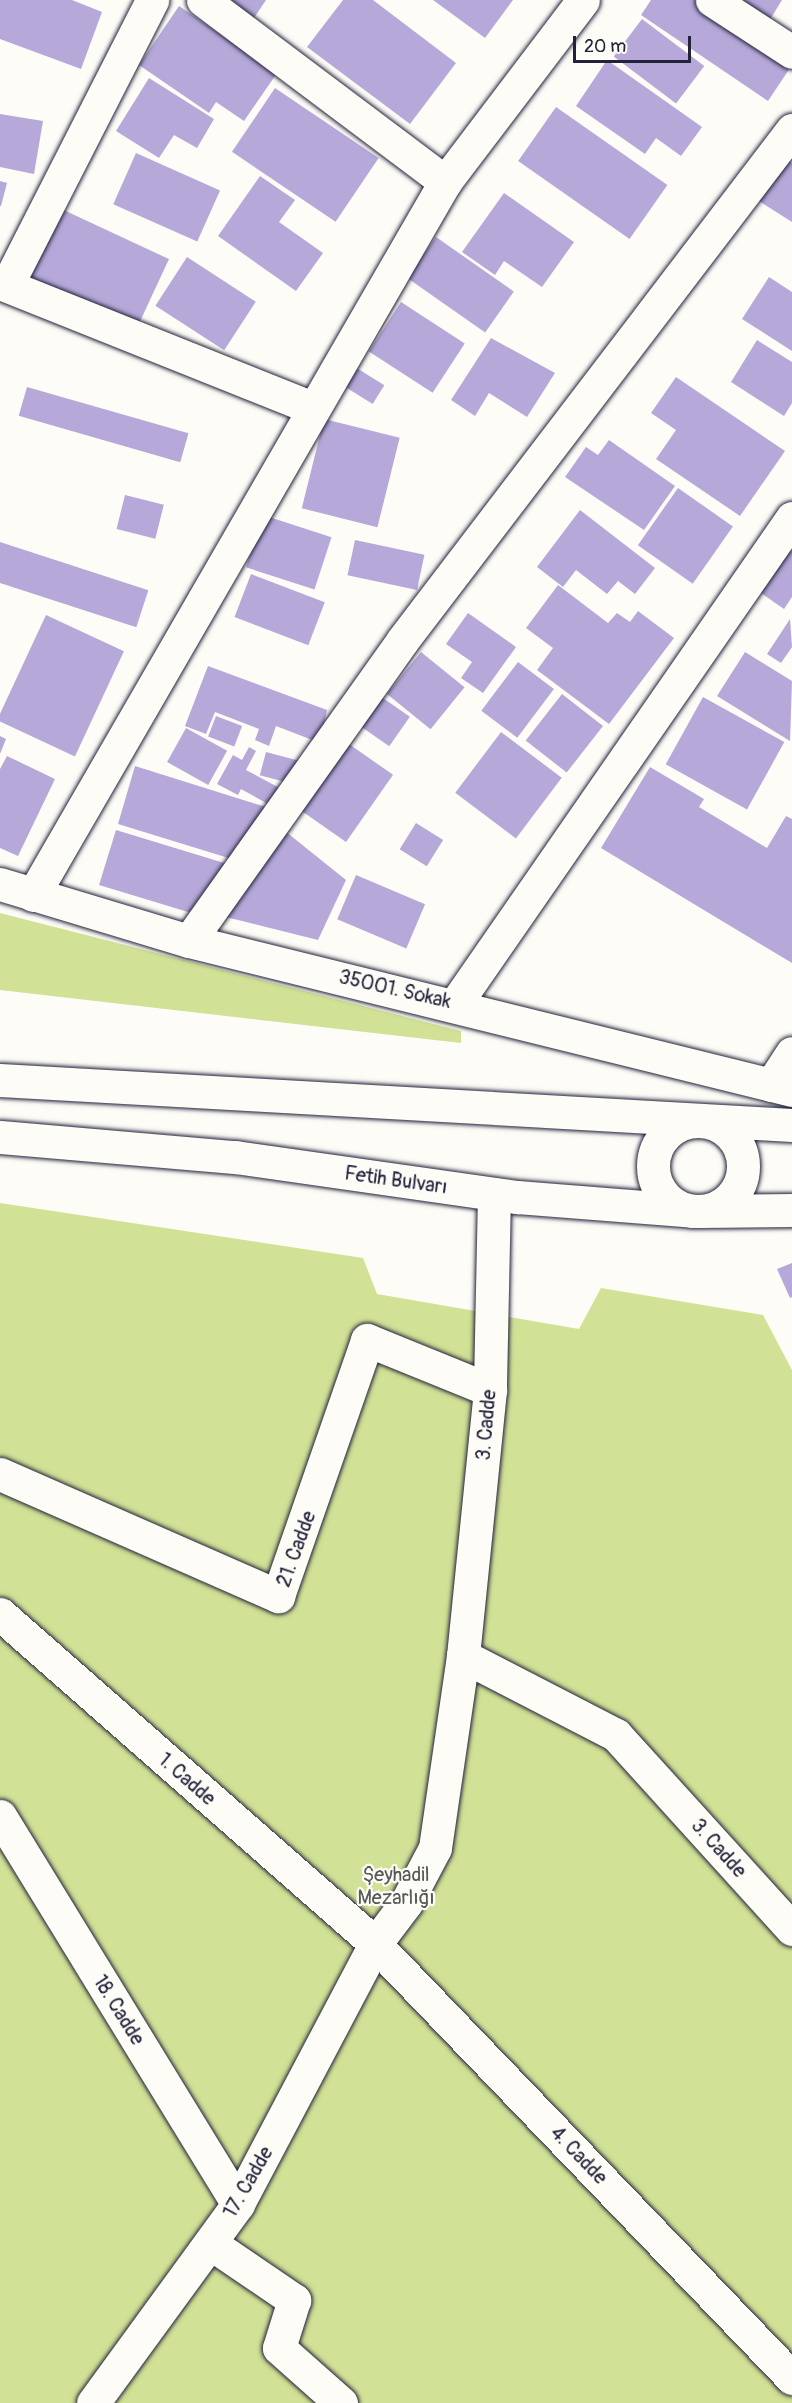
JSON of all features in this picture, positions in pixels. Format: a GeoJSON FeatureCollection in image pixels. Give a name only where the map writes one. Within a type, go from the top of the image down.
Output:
{"type":"FeatureCollection","features":[{"type":"Feature","properties":{"kind":"street"},"geometry":{"type":"LineString","coordinates":[[152,0],[3,284],[313,408]]}},
{"type":"Feature","properties":{"kind":"street"},"geometry":{"type":"LineString","coordinates":[[203,0],[445,182]]}},
{"type":"Feature","properties":{"kind":"street"},"geometry":{"type":"LineString","coordinates":[[33,895],[445,182],[583,0]]}},
{"type":"Feature","properties":{"kind":"street"},"geometry":{"type":"LineString","coordinates":[[712,0],[792,52]]}},
{"type":"Feature","properties":{"kind":"street"},"geometry":{"type":"LineString","coordinates":[[189,941],[402,640],[792,130]]}},
{"type":"Feature","properties":{"kind":"street"},"geometry":{"type":"LineString","coordinates":[[456,1003],[792,518]]}},
{"type":"Feature","properties":{"kind":"street","name":"35001. Sokak"},"geometry":{"type":"LineString","coordinates":[[0,884],[189,941],[456,1003],[782,1087]]}},
{"type":"Feature","properties":{"kind":"street"},"geometry":{"type":"LineString","coordinates":[[782,1087],[792,1053]]}},
{"type":"Feature","properties":{"kind":"street"},"geometry":{"type":"LineString","coordinates":[[0,1080],[706,1122],[792,1125]]}},
{"type":"Feature","properties":{"kind":"street"},"geometry":{"type":"LineString","coordinates":[[706,1122],[721,1127],[740,1150],[741,1180],[722,1205],[693,1211],[667,1199],[654,1174],[654,1160],[672,1130],[706,1122]]}},
{"type":"Feature","properties":{"kind":"street","name":"Fetih Bulvarı"},"geometry":{"type":"LineString","coordinates":[[0,1137],[235,1157],[494,1194],[693,1211],[792,1210]]}},
{"type":"Feature","properties":{"kind":"street","name":"3. Cadde"},"geometry":{"type":"LineString","coordinates":[[380,1940],[435,1848],[463,1656],[490,1390],[494,1194]]}},
{"type":"Feature","properties":{"kind":"street","name":"21. Cadde"},"geometry":{"type":"LineString","coordinates":[[0,1474],[278,1596],[367,1340],[490,1390]]}},
{"type":"Feature","properties":{"kind":"street","name":"1. Cadde"},"geometry":{"type":"LineString","coordinates":[[0,1614],[380,1940]]}},
{"type":"Feature","properties":{"kind":"street","name":"3. Cadde"},"geometry":{"type":"LineString","coordinates":[[463,1656],[616,1735],[792,1929]]}},
{"type":"Feature","properties":{"kind":"street","name":"18. Cadde"},"geometry":{"type":"LineString","coordinates":[[0,1816],[238,2204]]}},
{"type":"Feature","properties":{"kind":"street","name":"17. Cadde"},"geometry":{"type":"LineString","coordinates":[[93,2403],[238,2204],[380,1940]]}},
{"type":"Feature","properties":{"kind":"street","name":"4. Cadde"},"geometry":{"type":"LineString","coordinates":[[380,1940],[792,2379]]}},
{"type":"Feature","properties":{"kind":"street"},"geometry":{"type":"LineString","coordinates":[[210,2243],[294,2300],[279,2348],[341,2403]]}},
{"type":"Feature","properties":{"kind":"green space"},"geometry":{"type":"Polygon","coordinates":[[[0,913],[461,1031],[461,1043],[0,990],[0,913]]]}},
{"type":"Feature","properties":{"kind":"green space","name":"Şeyhadil Mezarlığı"},"geometry":{"type":"Polygon","coordinates":[[[0,1203],[363,1258],[377,1294],[579,1329],[601,1288],[763,1315],[792,1370],[792,2403],[0,2403],[0,1203]]]}},
{"type":"Feature","properties":{"kind":"building"},"geometry":{"type":"Polygon","coordinates":[[[0,0],[72,0],[102,12],[81,69],[0,39],[0,0]]]}},
{"type":"Feature","properties":{"kind":"building"},"geometry":{"type":"Polygon","coordinates":[[[214,0],[266,0],[250,24],[214,0]]]}},
{"type":"Feature","properties":{"kind":"building"},"geometry":{"type":"Polygon","coordinates":[[[343,0],[373,0],[456,63],[410,124],[307,47],[343,0]]]}},
{"type":"Feature","properties":{"kind":"building"},"geometry":{"type":"Polygon","coordinates":[[[433,0],[513,0],[485,38],[433,0]]]}},
{"type":"Feature","properties":{"kind":"building"},"geometry":{"type":"Polygon","coordinates":[[[651,0],[702,0],[792,65],[768,101],[641,15],[651,0]]]}},
{"type":"Feature","properties":{"kind":"building"},"geometry":{"type":"Polygon","coordinates":[[[724,0],[782,0],[766,26],[724,0]]]}},
{"type":"Feature","properties":{"kind":"building"},"geometry":{"type":"Polygon","coordinates":[[[179,6],[277,73],[244,121],[216,102],[209,113],[139,65],[179,6]]]}},
{"type":"Feature","properties":{"kind":"building"},"geometry":{"type":"Polygon","coordinates":[[[642,19],[704,66],[676,103],[614,57],[642,19]]]}},
{"type":"Feature","properties":{"kind":"building"},"geometry":{"type":"Polygon","coordinates":[[[607,60],[702,127],[681,156],[656,138],[645,154],[576,106],[607,60]]]}},
{"type":"Feature","properties":{"kind":"building"},"geometry":{"type":"Polygon","coordinates":[[[149,78],[214,119],[197,148],[174,135],[159,158],[116,131],[149,78]]]}},
{"type":"Feature","properties":{"kind":"building"},"geometry":{"type":"Polygon","coordinates":[[[275,88],[379,158],[336,222],[232,152],[275,88]]]}},
{"type":"Feature","properties":{"kind":"building"},"geometry":{"type":"Polygon","coordinates":[[[556,107],[667,185],[630,239],[518,161],[556,107]]]}},
{"type":"Feature","properties":{"kind":"building"},"geometry":{"type":"Polygon","coordinates":[[[0,114],[43,121],[34,174],[0,167],[0,114]]]}},
{"type":"Feature","properties":{"kind":"building"},"geometry":{"type":"Polygon","coordinates":[[[136,153],[220,190],[197,242],[113,204],[136,153]]]}},
{"type":"Feature","properties":{"kind":"building"},"geometry":{"type":"Polygon","coordinates":[[[786,159],[792,163],[792,222],[759,201],[786,159]]]}},
{"type":"Feature","properties":{"kind":"building"},"geometry":{"type":"Polygon","coordinates":[[[260,176],[295,200],[279,222],[323,253],[296,291],[218,236],[260,176]]]}},
{"type":"Feature","properties":{"kind":"building"},"geometry":{"type":"Polygon","coordinates":[[[0,181],[7,183],[1,206],[0,206],[0,181]]]}},
{"type":"Feature","properties":{"kind":"building"},"geometry":{"type":"Polygon","coordinates":[[[504,193],[574,242],[542,287],[504,261],[495,275],[462,252],[504,193]]]}},
{"type":"Feature","properties":{"kind":"building"},"geometry":{"type":"Polygon","coordinates":[[[53,205],[169,259],[136,329],[20,275],[53,205]]]}},
{"type":"Feature","properties":{"kind":"building"},"geometry":{"type":"Polygon","coordinates":[[[436,237],[514,291],[485,332],[407,278],[436,237]]]}},
{"type":"Feature","properties":{"kind":"building"},"geometry":{"type":"Polygon","coordinates":[[[187,257],[256,302],[224,350],[155,306],[187,257]]]}},
{"type":"Feature","properties":{"kind":"building"},"geometry":{"type":"Polygon","coordinates":[[[769,277],[792,292],[792,351],[742,319],[769,277]]]}},
{"type":"Feature","properties":{"kind":"building"},"geometry":{"type":"Polygon","coordinates":[[[401,302],[465,343],[433,393],[369,351],[401,302]]]}},
{"type":"Feature","properties":{"kind":"building"},"geometry":{"type":"Polygon","coordinates":[[[491,338],[555,373],[527,417],[489,393],[475,416],[451,400],[491,338]]]}},
{"type":"Feature","properties":{"kind":"building"},"geometry":{"type":"Polygon","coordinates":[[[757,340],[792,362],[792,403],[784,416],[731,382],[757,340]]]}},
{"type":"Feature","properties":{"kind":"building"},"geometry":{"type":"Polygon","coordinates":[[[347,362],[384,385],[373,404],[335,381],[347,362]]]}},
{"type":"Feature","properties":{"kind":"building"},"geometry":{"type":"Polygon","coordinates":[[[676,377],[785,451],[740,516],[656,459],[676,430],[651,413],[676,377]]]}},
{"type":"Feature","properties":{"kind":"building"},"geometry":{"type":"Polygon","coordinates":[[[27,387],[188,433],[180,462],[19,416],[27,387]]]}},
{"type":"Feature","properties":{"kind":"building"},"geometry":{"type":"Polygon","coordinates":[[[324,419],[400,438],[377,527],[302,508],[324,419]]]}},
{"type":"Feature","properties":{"kind":"building"},"geometry":{"type":"Polygon","coordinates":[[[609,440],[675,486],[644,530],[565,477],[586,447],[598,455],[609,440]]]}},
{"type":"Feature","properties":{"kind":"building"},"geometry":{"type":"Polygon","coordinates":[[[678,488],[733,526],[693,584],[638,545],[678,488]]]}},
{"type":"Feature","properties":{"kind":"building"},"geometry":{"type":"Polygon","coordinates":[[[125,495],[164,505],[155,539],[117,529],[125,495]]]}},
{"type":"Feature","properties":{"kind":"building"},"geometry":{"type":"Polygon","coordinates":[[[580,510],[655,568],[635,594],[618,581],[607,594],[576,570],[563,587],[537,567],[580,510]]]}},
{"type":"Feature","properties":{"kind":"building"},"geometry":{"type":"Polygon","coordinates":[[[263,515],[331,537],[314,590],[246,567],[263,515]]]}},
{"type":"Feature","properties":{"kind":"building"},"geometry":{"type":"Polygon","coordinates":[[[355,540],[424,555],[417,590],[348,575],[355,540]]]}},
{"type":"Feature","properties":{"kind":"building"},"geometry":{"type":"Polygon","coordinates":[[[0,542],[148,590],[136,627],[0,583],[0,542]]]}},
{"type":"Feature","properties":{"kind":"building"},"geometry":{"type":"Polygon","coordinates":[[[780,543],[792,551],[792,597],[784,609],[751,586],[780,543]]]}},
{"type":"Feature","properties":{"kind":"building"},"geometry":{"type":"Polygon","coordinates":[[[251,574],[325,602],[308,645],[235,617],[251,574]]]}},
{"type":"Feature","properties":{"kind":"building"},"geometry":{"type":"Polygon","coordinates":[[[558,585],[608,623],[617,613],[630,622],[638,611],[674,638],[609,724],[537,670],[553,648],[526,628],[558,585]]]}},
{"type":"Feature","properties":{"kind":"building"},"geometry":{"type":"Polygon","coordinates":[[[468,613],[516,647],[483,693],[461,678],[472,662],[446,644],[468,613]]]}},
{"type":"Feature","properties":{"kind":"building"},"geometry":{"type":"Polygon","coordinates":[[[46,615],[124,651],[75,756],[0,722],[0,714],[46,615]]]}},
{"type":"Feature","properties":{"kind":"building"},"geometry":{"type":"Polygon","coordinates":[[[790,619],[792,647],[781,663],[767,654],[790,619]]]}},
{"type":"Feature","properties":{"kind":"building"},"geometry":{"type":"Polygon","coordinates":[[[421,652],[465,687],[431,729],[387,694],[421,652]]]}},
{"type":"Feature","properties":{"kind":"building"},"geometry":{"type":"Polygon","coordinates":[[[745,652],[792,681],[790,741],[717,696],[745,652]]]}},
{"type":"Feature","properties":{"kind":"building"},"geometry":{"type":"Polygon","coordinates":[[[518,662],[554,689],[517,738],[481,711],[518,662]]]}},
{"type":"Feature","properties":{"kind":"building"},"geometry":{"type":"Polygon","coordinates":[[[208,666],[327,710],[320,743],[276,726],[269,746],[255,740],[259,729],[215,712],[206,734],[185,726],[208,666]]]}},
{"type":"Feature","properties":{"kind":"building"},"geometry":{"type":"Polygon","coordinates":[[[373,691],[410,717],[389,746],[352,720],[373,691]]]}},
{"type":"Feature","properties":{"kind":"building"},"geometry":{"type":"Polygon","coordinates":[[[562,694],[603,726],[567,773],[526,740],[562,694]]]}},
{"type":"Feature","properties":{"kind":"building"},"geometry":{"type":"Polygon","coordinates":[[[703,697],[784,742],[747,809],[666,764],[703,697]]]}},
{"type":"Feature","properties":{"kind":"building"},"geometry":{"type":"Polygon","coordinates":[[[216,716],[242,726],[234,747],[208,737],[216,716]]]}},
{"type":"Feature","properties":{"kind":"building"},"geometry":{"type":"Polygon","coordinates":[[[186,728],[227,751],[208,785],[167,762],[186,728]]]}},
{"type":"Feature","properties":{"kind":"building"},"geometry":{"type":"Polygon","coordinates":[[[501,732],[562,778],[516,838],[455,793],[501,732]]]}},
{"type":"Feature","properties":{"kind":"building"},"geometry":{"type":"Polygon","coordinates":[[[0,736],[6,739],[0,754],[0,736]]]}},
{"type":"Feature","properties":{"kind":"building"},"geometry":{"type":"Polygon","coordinates":[[[339,737],[393,775],[346,842],[292,804],[339,737]]]}},
{"type":"Feature","properties":{"kind":"building"},"geometry":{"type":"Polygon","coordinates":[[[249,747],[256,751],[246,770],[287,792],[277,809],[241,789],[238,795],[217,784],[233,755],[242,760],[249,747]]]}},
{"type":"Feature","properties":{"kind":"building"},"geometry":{"type":"Polygon","coordinates":[[[266,752],[303,762],[296,785],[260,775],[266,752]]]}},
{"type":"Feature","properties":{"kind":"building"},"geometry":{"type":"Polygon","coordinates":[[[7,756],[55,779],[18,856],[0,848],[0,769],[7,756]]]}},
{"type":"Feature","properties":{"kind":"building"},"geometry":{"type":"Polygon","coordinates":[[[135,766],[272,809],[235,860],[118,824],[135,766]]]}},
{"type":"Feature","properties":{"kind":"building"},"geometry":{"type":"Polygon","coordinates":[[[650,767],[704,799],[699,807],[767,848],[786,816],[792,819],[792,963],[601,848],[650,767]]]}},
{"type":"Feature","properties":{"kind":"building"},"geometry":{"type":"Polygon","coordinates":[[[416,823],[443,840],[427,866],[400,849],[416,823]]]}},
{"type":"Feature","properties":{"kind":"building"},"geometry":{"type":"Polygon","coordinates":[[[280,827],[346,880],[318,940],[218,915],[280,827]]]}},
{"type":"Feature","properties":{"kind":"building"},"geometry":{"type":"Polygon","coordinates":[[[116,830],[234,866],[198,915],[99,885],[116,830]]]}},
{"type":"Feature","properties":{"kind":"building"},"geometry":{"type":"Polygon","coordinates":[[[356,875],[425,904],[406,948],[337,919],[356,875]]]}},
{"type":"Feature","properties":{"kind":"building"},"geometry":{"type":"Polygon","coordinates":[[[792,1263],[792,1297],[790,1298],[777,1269],[792,1263]]]}}]}
